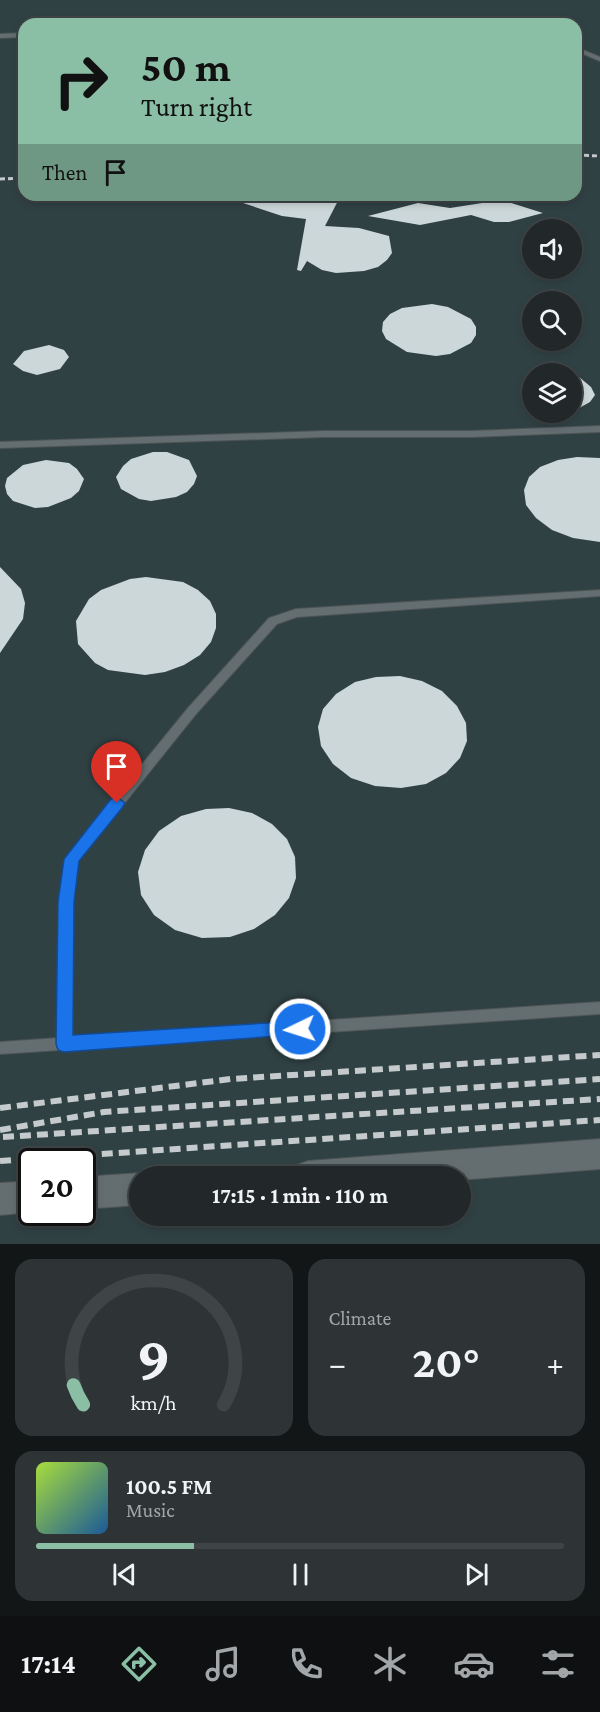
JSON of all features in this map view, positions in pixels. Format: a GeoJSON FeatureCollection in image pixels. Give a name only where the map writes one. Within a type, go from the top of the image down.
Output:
{"type":"FeatureCollection","features":[{"type":"Feature","properties":{"kind":"street"},"geometry":{"type":"LineString","coordinates":[[441,1166],[600,1154]]}},
{"type":"Feature","properties":{"kind":"street"},"geometry":{"type":"LineString","coordinates":[[96,1192],[129,1190]]}},
{"type":"Feature","properties":{"kind":"street"},"geometry":{"type":"LineString","coordinates":[[0,1199],[18,1198]]}},
{"type":"Feature","properties":{"kind":"lane"},"geometry":{"type":"LineString","coordinates":[[0,36],[18,35]]}},
{"type":"Feature","properties":{"kind":"lane"},"geometry":{"type":"LineString","coordinates":[[582,52],[600,59]]}},
{"type":"Feature","properties":{"kind":"lane"},"geometry":{"type":"LineString","coordinates":[[0,445],[324,434],[472,434],[600,429]]}},
{"type":"Feature","properties":{"kind":"lane"},"geometry":{"type":"LineString","coordinates":[[64,1044],[66,902],[72,859],[192,711],[273,621],[296,613],[600,593]]}},
{"type":"Feature","properties":{"kind":"lane"},"geometry":{"type":"LineString","coordinates":[[0,1048],[600,1008]]}},
{"type":"Feature","properties":{"kind":"shaded area"},"geometry":{"type":"Polygon","coordinates":[[[0,0],[600,0],[600,1244],[0,1244],[0,0]]]}},
{"type":"Feature","properties":{"kind":"building"},"geometry":{"type":"Polygon","coordinates":[[[237,201],[338,201],[325,226],[359,228],[389,236],[392,253],[378,267],[364,271],[336,273],[322,270],[307,261],[301,271],[297,270],[306,219],[282,216],[237,201]]]}},
{"type":"Feature","properties":{"kind":"building"},"geometry":{"type":"Polygon","coordinates":[[[495,201],[508,202],[543,213],[509,222],[494,222],[471,215],[420,225],[368,216],[418,203],[450,208],[495,201]]]}},
{"type":"Feature","properties":{"kind":"building"},"geometry":{"type":"Polygon","coordinates":[[[432,304],[448,307],[471,319],[476,327],[476,335],[471,343],[450,354],[436,356],[407,352],[386,339],[382,331],[383,322],[390,314],[402,308],[432,304]]]}},
{"type":"Feature","properties":{"kind":"building"},"geometry":{"type":"Polygon","coordinates":[[[49,345],[64,350],[69,357],[60,369],[37,375],[23,371],[13,364],[24,351],[49,345]]]}},
{"type":"Feature","properties":{"kind":"building"},"geometry":{"type":"Polygon","coordinates":[[[582,379],[591,387],[595,395],[590,402],[582,406],[582,379]]]}},
{"type":"Feature","properties":{"kind":"building"},"geometry":{"type":"Polygon","coordinates":[[[153,452],[167,452],[189,460],[197,476],[187,492],[176,497],[151,501],[139,499],[121,489],[116,477],[123,466],[131,459],[153,452]]]}},
{"type":"Feature","properties":{"kind":"building"},"geometry":{"type":"Polygon","coordinates":[[[577,457],[600,458],[600,542],[573,538],[552,530],[536,518],[526,505],[524,490],[529,477],[540,467],[558,460],[577,457]]]}},
{"type":"Feature","properties":{"kind":"building"},"geometry":{"type":"Polygon","coordinates":[[[46,460],[69,463],[77,469],[84,479],[79,491],[71,498],[48,507],[35,508],[13,501],[7,494],[5,486],[7,478],[23,465],[46,460]]]}},
{"type":"Feature","properties":{"kind":"building"},"geometry":{"type":"Polygon","coordinates":[[[0,567],[21,589],[25,603],[23,619],[0,653],[0,567]]]}},
{"type":"Feature","properties":{"kind":"building"},"geometry":{"type":"Polygon","coordinates":[[[146,577],[183,582],[198,590],[210,601],[216,614],[216,628],[211,642],[200,655],[184,665],[165,672],[145,675],[108,670],[95,663],[78,644],[76,621],[89,599],[101,590],[130,579],[146,577]]]}},
{"type":"Feature","properties":{"kind":"building"},"geometry":{"type":"Polygon","coordinates":[[[400,676],[422,681],[442,691],[457,706],[466,723],[467,741],[460,758],[446,773],[426,784],[401,788],[375,786],[351,778],[333,764],[321,746],[318,727],[323,709],[336,694],[355,682],[376,677],[400,676]]]}},
{"type":"Feature","properties":{"kind":"building"},"geometry":{"type":"Polygon","coordinates":[[[229,808],[252,813],[272,824],[287,839],[295,857],[296,878],[289,898],[275,915],[254,929],[230,937],[202,938],[175,930],[154,915],[141,895],[138,872],[145,850],[159,831],[181,816],[206,809],[229,808]]]}},
{"type":"Feature","properties":{"kind":"railway"},"geometry":{"type":"LineString","coordinates":[[582,155],[600,156]]}},
{"type":"Feature","properties":{"kind":"railway"},"geometry":{"type":"LineString","coordinates":[[0,179],[18,178]]}},
{"type":"Feature","properties":{"kind":"railway"},"geometry":{"type":"LineString","coordinates":[[0,1108],[231,1079],[600,1055]]}},
{"type":"Feature","properties":{"kind":"railway"},"geometry":{"type":"LineString","coordinates":[[0,1130],[104,1112],[600,1079]]}},
{"type":"Feature","properties":{"kind":"railway"},"geometry":{"type":"LineString","coordinates":[[3,1137],[600,1099]]}},
{"type":"Feature","properties":{"kind":"railway"},"geometry":{"type":"LineString","coordinates":[[0,1161],[600,1120]]}},
{"type":"Feature","properties":{"kind":"route"},"geometry":{"type":"LineString","coordinates":[[117,803],[72,859],[66,902],[64,1044],[300,1029]]}}]}
